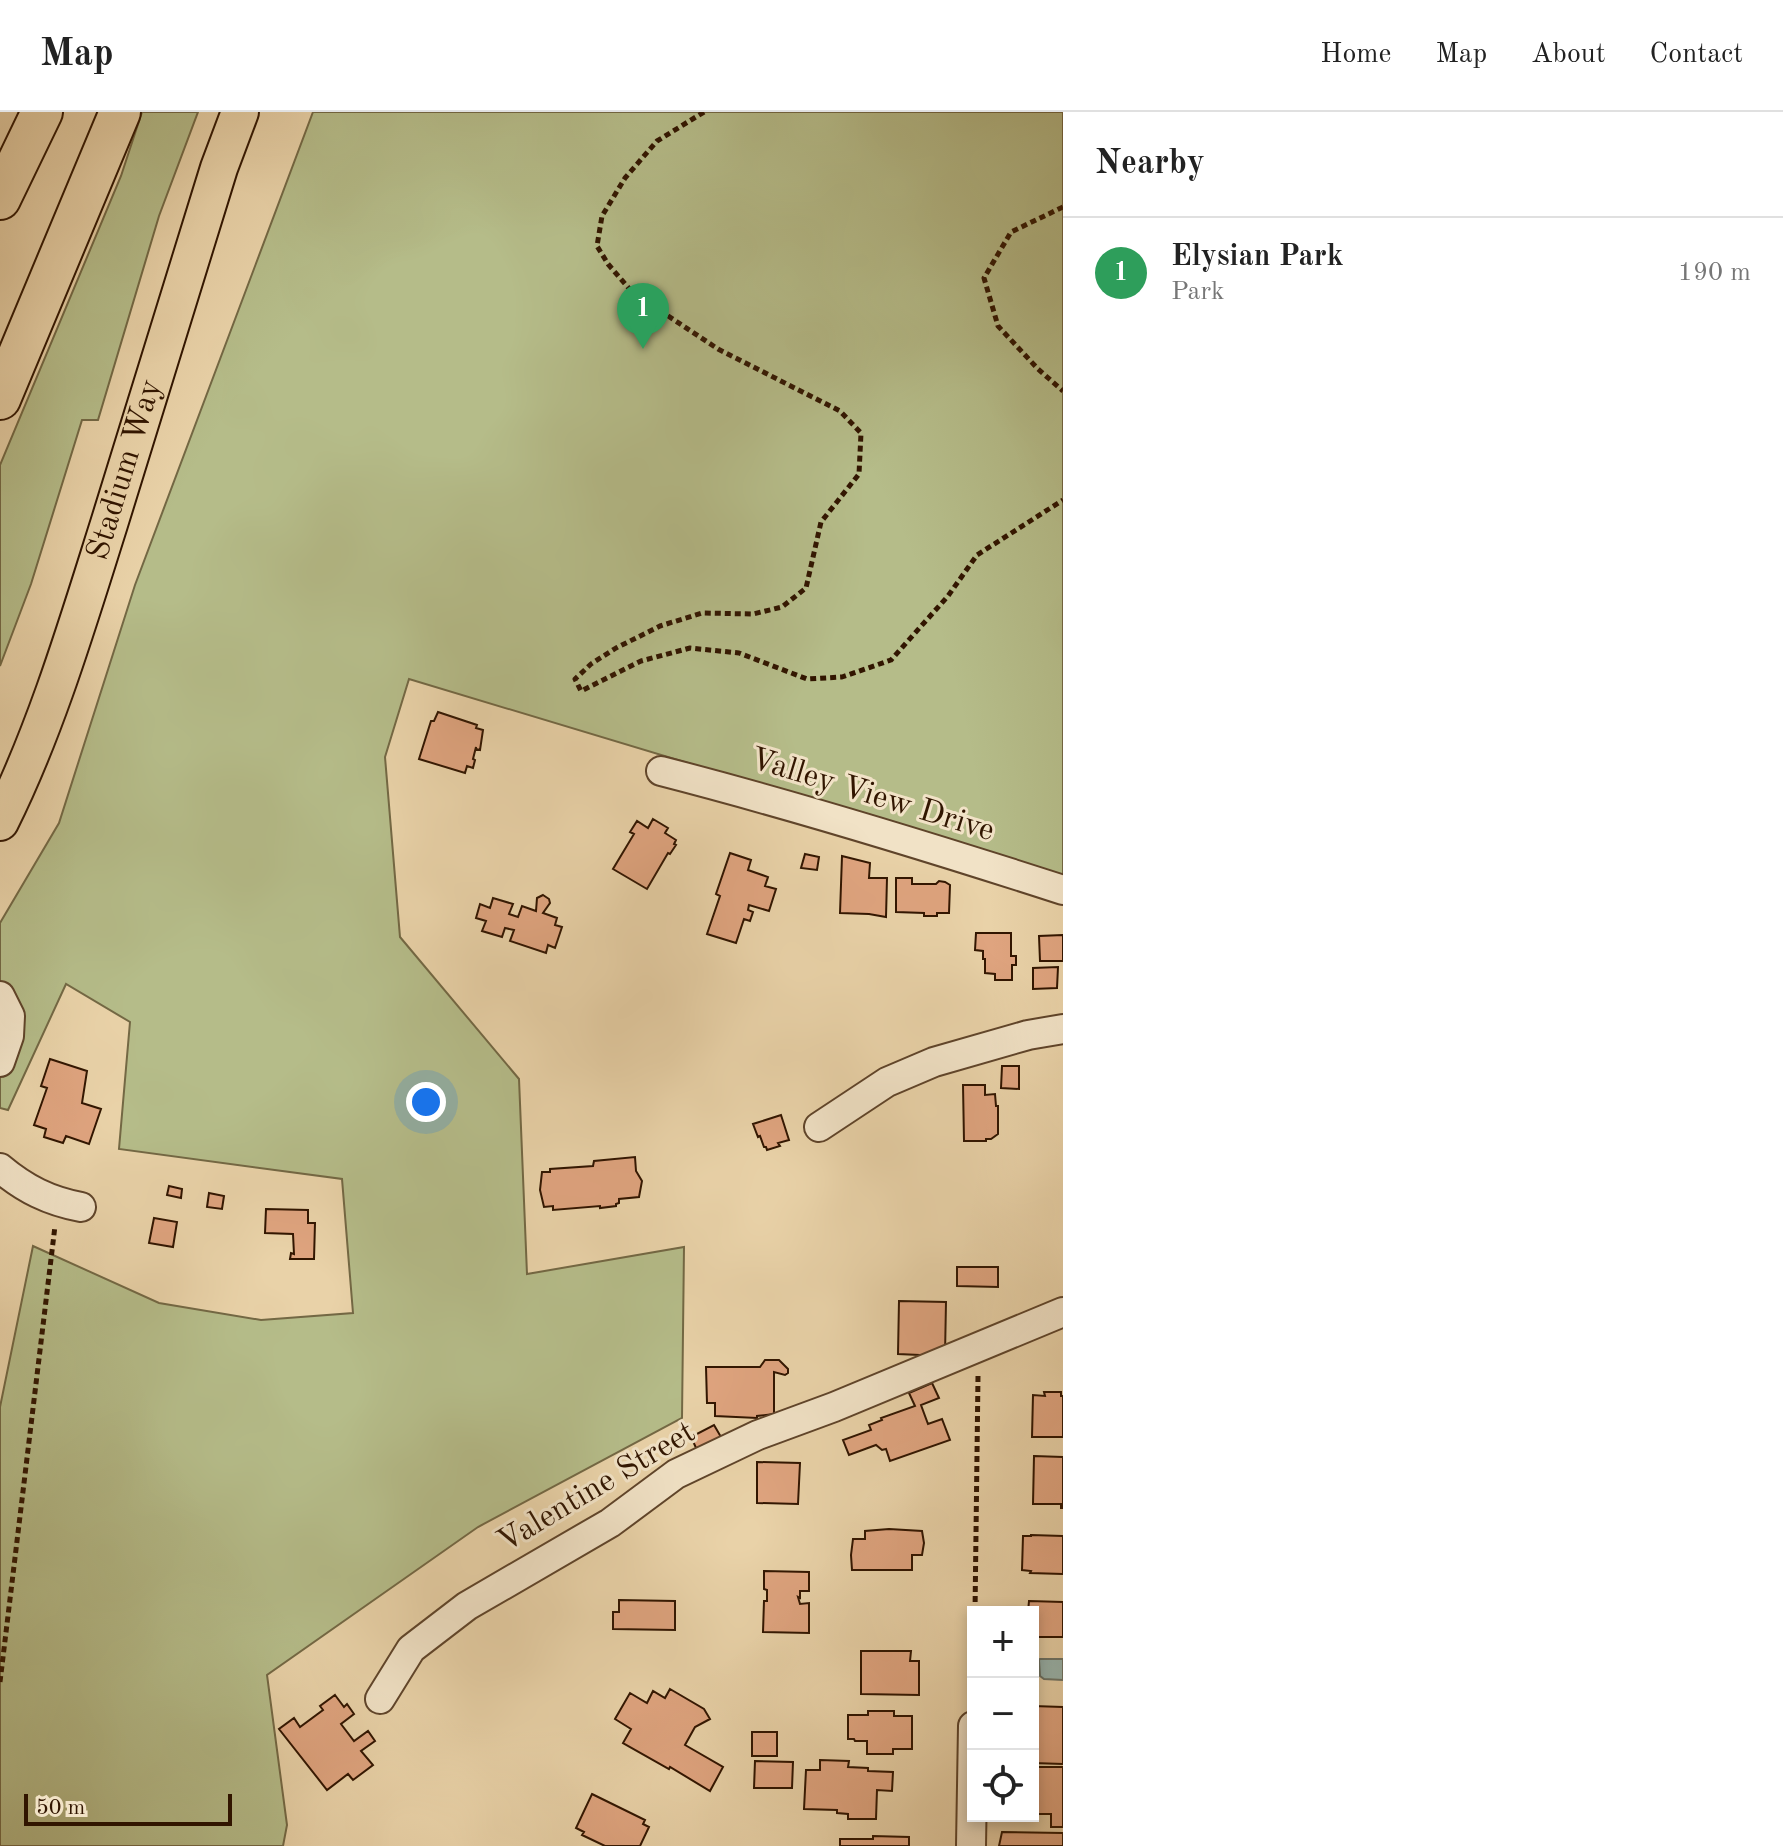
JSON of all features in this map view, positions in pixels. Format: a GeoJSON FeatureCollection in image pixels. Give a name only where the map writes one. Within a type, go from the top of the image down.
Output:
{"type":"FeatureCollection","features":[{"type":"Feature","properties":{"kind":"highway"},"geometry":{"type":"LineString","coordinates":[[0,199],[42,112]]}},
{"type":"Feature","properties":{"kind":"highway"},"geometry":{"type":"LineString","coordinates":[[0,399],[120,112]]}},
{"type":"Feature","properties":{"kind":"main road","name":"Stadium Way"},"geometry":{"type":"LineString","coordinates":[[0,822],[40,728],[86,598],[219,168],[240,112]]}},
{"type":"Feature","properties":{"kind":"street","name":"Valley View Drive"},"geometry":{"type":"LineString","coordinates":[[661,771],[904,838],[1063,890]]}},
{"type":"Feature","properties":{"kind":"street"},"geometry":{"type":"LineString","coordinates":[[0,996],[10,1016],[9,1036],[0,1062]]}},
{"type":"Feature","properties":{"kind":"street"},"geometry":{"type":"LineString","coordinates":[[819,1127],[887,1082],[934,1062],[1028,1035],[1063,1029]]}},
{"type":"Feature","properties":{"kind":"street"},"geometry":{"type":"LineString","coordinates":[[0,1168],[19,1184],[69,1205]]}},
{"type":"Feature","properties":{"kind":"street","name":"Valentine Street"},"geometry":{"type":"LineString","coordinates":[[380,1699],[411,1649],[467,1606],[610,1523],[676,1474],[758,1435],[834,1407],[1063,1312]]}},
{"type":"Feature","properties":{"kind":"street"},"geometry":{"type":"LineString","coordinates":[[971,1846],[973,1750]]}},
{"type":"Feature","properties":{"kind":"path"},"geometry":{"type":"LineString","coordinates":[[704,112],[657,141],[625,178],[602,216],[597,246],[632,292],[718,349],[840,411],[861,433],[859,474],[821,522],[806,588],[782,607],[753,614],[702,613],[660,626],[591,664],[575,679],[581,691],[641,661],[690,648],[739,653],[807,679],[842,677],[891,660],[948,596],[977,555],[1063,500]]}},
{"type":"Feature","properties":{"kind":"path"},"geometry":{"type":"LineString","coordinates":[[1063,207],[1011,232],[984,278],[998,326],[1063,391]]}},
{"type":"Feature","properties":{"kind":"path"},"geometry":{"type":"LineString","coordinates":[[0,1682],[69,1205]]}},
{"type":"Feature","properties":{"kind":"path"},"geometry":{"type":"LineString","coordinates":[[975,1606],[978,1347]]}},
{"type":"Feature","properties":{"kind":"green space"},"geometry":{"type":"Polygon","coordinates":[[[142,112],[198,112],[159,216],[98,420],[82,420],[31,584],[0,666],[0,465],[121,176],[142,112]]]}},
{"type":"Feature","properties":{"kind":"green space"},"geometry":{"type":"Polygon","coordinates":[[[313,112],[1063,112],[1063,876],[409,679],[385,757],[400,937],[519,1079],[527,1274],[684,1247],[682,1418],[478,1527],[267,1675],[287,1825],[283,1846],[0,1846],[0,1407],[33,1246],[159,1303],[261,1320],[353,1313],[342,1179],[119,1149],[130,1022],[66,984],[8,1110],[0,1108],[0,923],[59,823],[135,585],[313,112]]]}},
{"type":"Feature","properties":{"kind":"water"},"geometry":{"type":"Polygon","coordinates":[[[1063,1659],[1063,1680],[1040,1676],[1039,1660],[1063,1659]]]}},
{"type":"Feature","properties":{"kind":"building"},"geometry":{"type":"Polygon","coordinates":[[[438,712],[477,725],[476,728],[483,730],[480,750],[476,747],[473,768],[467,766],[465,773],[419,759],[431,721],[438,712]]]}},
{"type":"Feature","properties":{"kind":"building"},"geometry":{"type":"Polygon","coordinates":[[[653,819],[668,828],[665,833],[676,840],[676,845],[647,889],[613,869],[634,834],[630,832],[637,821],[648,828],[653,819]]]}},
{"type":"Feature","properties":{"kind":"building"},"geometry":{"type":"Polygon","coordinates":[[[730,853],[751,860],[748,870],[768,877],[765,886],[776,889],[769,911],[749,905],[748,910],[753,912],[750,921],[744,919],[736,943],[707,934],[730,853]]]}},
{"type":"Feature","properties":{"kind":"building"},"geometry":{"type":"Polygon","coordinates":[[[805,854],[819,857],[817,870],[801,868],[805,854]]]}},
{"type":"Feature","properties":{"kind":"building"},"geometry":{"type":"Polygon","coordinates":[[[842,856],[870,863],[869,878],[887,878],[886,917],[840,913],[842,856]]]}},
{"type":"Feature","properties":{"kind":"building"},"geometry":{"type":"Polygon","coordinates":[[[896,878],[912,878],[912,884],[936,884],[939,881],[950,885],[949,913],[924,916],[924,913],[896,912],[896,878]]]}},
{"type":"Feature","properties":{"kind":"building"},"geometry":{"type":"Polygon","coordinates":[[[543,895],[550,903],[543,913],[557,918],[555,925],[562,927],[555,948],[548,945],[546,953],[510,941],[514,930],[505,928],[502,937],[482,931],[486,921],[476,918],[480,904],[490,908],[493,898],[513,904],[509,914],[518,917],[522,906],[536,911],[537,898],[543,895]]]}},
{"type":"Feature","properties":{"kind":"building"},"geometry":{"type":"Polygon","coordinates":[[[976,933],[1011,933],[1011,956],[1016,956],[1016,965],[1012,965],[1012,980],[995,980],[995,974],[985,973],[983,951],[975,950],[976,933]]]}},
{"type":"Feature","properties":{"kind":"building"},"geometry":{"type":"Polygon","coordinates":[[[1063,935],[1063,961],[1040,961],[1039,936],[1063,935]]]}},
{"type":"Feature","properties":{"kind":"building"},"geometry":{"type":"Polygon","coordinates":[[[1058,967],[1057,988],[1033,989],[1033,968],[1058,967]]]}},
{"type":"Feature","properties":{"kind":"building"},"geometry":{"type":"Polygon","coordinates":[[[50,1059],[87,1071],[82,1103],[101,1109],[89,1144],[66,1136],[63,1143],[44,1137],[46,1129],[34,1125],[47,1088],[41,1086],[50,1059]]]}},
{"type":"Feature","properties":{"kind":"building"},"geometry":{"type":"Polygon","coordinates":[[[1002,1066],[1019,1066],[1019,1089],[1001,1088],[1002,1066]]]}},
{"type":"Feature","properties":{"kind":"building"},"geometry":{"type":"Polygon","coordinates":[[[963,1085],[985,1085],[985,1095],[995,1094],[998,1134],[991,1139],[964,1141],[963,1085]]]}},
{"type":"Feature","properties":{"kind":"building"},"geometry":{"type":"Polygon","coordinates":[[[781,1115],[789,1140],[767,1150],[753,1124],[781,1115]]]}},
{"type":"Feature","properties":{"kind":"building"},"geometry":{"type":"Polygon","coordinates":[[[635,1157],[636,1171],[642,1181],[639,1197],[619,1199],[616,1206],[600,1208],[553,1210],[553,1206],[544,1207],[540,1190],[542,1172],[593,1166],[594,1161],[635,1157]]]}},
{"type":"Feature","properties":{"kind":"building"},"geometry":{"type":"Polygon","coordinates":[[[169,1186],[182,1189],[181,1198],[167,1195],[169,1186]]]}},
{"type":"Feature","properties":{"kind":"building"},"geometry":{"type":"Polygon","coordinates":[[[209,1193],[224,1196],[222,1209],[207,1207],[209,1193]]]}},
{"type":"Feature","properties":{"kind":"building"},"geometry":{"type":"Polygon","coordinates":[[[266,1209],[308,1210],[308,1223],[315,1223],[314,1259],[290,1259],[291,1253],[294,1254],[293,1234],[265,1233],[266,1209]]]}},
{"type":"Feature","properties":{"kind":"building"},"geometry":{"type":"Polygon","coordinates":[[[154,1218],[177,1222],[173,1247],[149,1243],[154,1218]]]}},
{"type":"Feature","properties":{"kind":"building"},"geometry":{"type":"Polygon","coordinates":[[[957,1267],[998,1267],[998,1287],[957,1286],[957,1267]]]}},
{"type":"Feature","properties":{"kind":"building"},"geometry":{"type":"Polygon","coordinates":[[[899,1301],[946,1302],[945,1355],[898,1354],[899,1301]]]}},
{"type":"Feature","properties":{"kind":"building"},"geometry":{"type":"Polygon","coordinates":[[[765,1360],[779,1360],[788,1369],[785,1375],[774,1372],[774,1414],[757,1418],[715,1416],[715,1403],[707,1403],[706,1367],[760,1367],[765,1360]]]}},
{"type":"Feature","properties":{"kind":"building"},"geometry":{"type":"Polygon","coordinates":[[[932,1383],[939,1398],[921,1405],[928,1424],[942,1419],[950,1440],[890,1461],[886,1449],[882,1450],[876,1445],[849,1455],[843,1440],[871,1430],[869,1425],[881,1418],[915,1406],[909,1393],[932,1383]]]}},
{"type":"Feature","properties":{"kind":"building"},"geometry":{"type":"Polygon","coordinates":[[[1044,1392],[1061,1392],[1063,1396],[1063,1437],[1032,1437],[1033,1395],[1045,1396],[1044,1392]]]}},
{"type":"Feature","properties":{"kind":"building"},"geometry":{"type":"Polygon","coordinates":[[[714,1425],[720,1441],[697,1450],[691,1437],[714,1425]]]}},
{"type":"Feature","properties":{"kind":"building"},"geometry":{"type":"Polygon","coordinates":[[[1034,1456],[1063,1457],[1063,1508],[1061,1504],[1033,1504],[1034,1456]]]}},
{"type":"Feature","properties":{"kind":"building"},"geometry":{"type":"Polygon","coordinates":[[[757,1462],[800,1463],[798,1504],[757,1503],[757,1462]]]}},
{"type":"Feature","properties":{"kind":"building"},"geometry":{"type":"Polygon","coordinates":[[[865,1531],[922,1531],[922,1555],[912,1555],[912,1570],[852,1570],[853,1539],[865,1539],[865,1531]]]}},
{"type":"Feature","properties":{"kind":"building"},"geometry":{"type":"Polygon","coordinates":[[[1023,1536],[1063,1536],[1063,1574],[1022,1570],[1023,1536]]]}},
{"type":"Feature","properties":{"kind":"building"},"geometry":{"type":"Polygon","coordinates":[[[764,1571],[809,1572],[809,1591],[800,1591],[798,1597],[800,1604],[809,1603],[809,1633],[763,1632],[764,1601],[767,1601],[764,1571]]]}},
{"type":"Feature","properties":{"kind":"building"},"geometry":{"type":"Polygon","coordinates":[[[619,1600],[675,1601],[675,1630],[613,1629],[613,1612],[619,1612],[619,1600]]]}},
{"type":"Feature","properties":{"kind":"building"},"geometry":{"type":"Polygon","coordinates":[[[1029,1601],[1063,1602],[1063,1637],[1039,1637],[1039,1606],[1029,1606],[1029,1601]]]}},
{"type":"Feature","properties":{"kind":"building"},"geometry":{"type":"Polygon","coordinates":[[[861,1651],[911,1651],[910,1661],[919,1661],[919,1695],[861,1694],[861,1651]]]}},
{"type":"Feature","properties":{"kind":"building"},"geometry":{"type":"Polygon","coordinates":[[[670,1689],[704,1709],[710,1719],[695,1727],[685,1745],[723,1767],[710,1791],[623,1743],[631,1729],[615,1719],[630,1693],[647,1703],[653,1691],[665,1698],[670,1689]]]}},
{"type":"Feature","properties":{"kind":"building"},"geometry":{"type":"Polygon","coordinates":[[[335,1695],[354,1714],[341,1724],[354,1741],[368,1731],[375,1741],[361,1751],[373,1765],[353,1780],[348,1774],[327,1790],[279,1729],[294,1718],[300,1727],[323,1710],[320,1706],[335,1695]]]}},
{"type":"Feature","properties":{"kind":"building"},"geometry":{"type":"Polygon","coordinates":[[[1039,1706],[1063,1707],[1063,1764],[1039,1763],[1039,1706]]]}},
{"type":"Feature","properties":{"kind":"building"},"geometry":{"type":"Polygon","coordinates":[[[868,1711],[894,1711],[894,1716],[912,1716],[912,1749],[893,1749],[893,1754],[867,1754],[867,1741],[848,1739],[848,1715],[868,1715],[868,1711]]]}},
{"type":"Feature","properties":{"kind":"building"},"geometry":{"type":"Polygon","coordinates":[[[752,1732],[777,1732],[777,1756],[752,1756],[752,1732]]]}},
{"type":"Feature","properties":{"kind":"building"},"geometry":{"type":"Polygon","coordinates":[[[820,1760],[849,1761],[848,1767],[893,1772],[892,1791],[877,1790],[876,1819],[848,1819],[848,1814],[837,1813],[837,1810],[804,1809],[806,1770],[820,1770],[820,1760]]]}},
{"type":"Feature","properties":{"kind":"building"},"geometry":{"type":"Polygon","coordinates":[[[755,1761],[793,1762],[792,1788],[754,1788],[755,1761]]]}},
{"type":"Feature","properties":{"kind":"building"},"geometry":{"type":"Polygon","coordinates":[[[1039,1767],[1063,1767],[1063,1827],[1051,1827],[1051,1814],[1039,1814],[1039,1767]]]}},
{"type":"Feature","properties":{"kind":"building"},"geometry":{"type":"Polygon","coordinates":[[[592,1794],[645,1820],[643,1824],[649,1827],[640,1846],[605,1846],[582,1835],[584,1832],[576,1828],[592,1794]]]}},
{"type":"Feature","properties":{"kind":"building"},"geometry":{"type":"Polygon","coordinates":[[[1002,1832],[1063,1833],[1063,1846],[999,1846],[1002,1832]]]}},
{"type":"Feature","properties":{"kind":"building"},"geometry":{"type":"Polygon","coordinates":[[[873,1836],[909,1837],[909,1846],[840,1846],[840,1839],[873,1839],[873,1836]]]}},
{"type":"Feature","properties":{"kind":"place","name":"Elysian Park"},"geometry":{"type":"Point","coordinates":[643,349]}}]}
